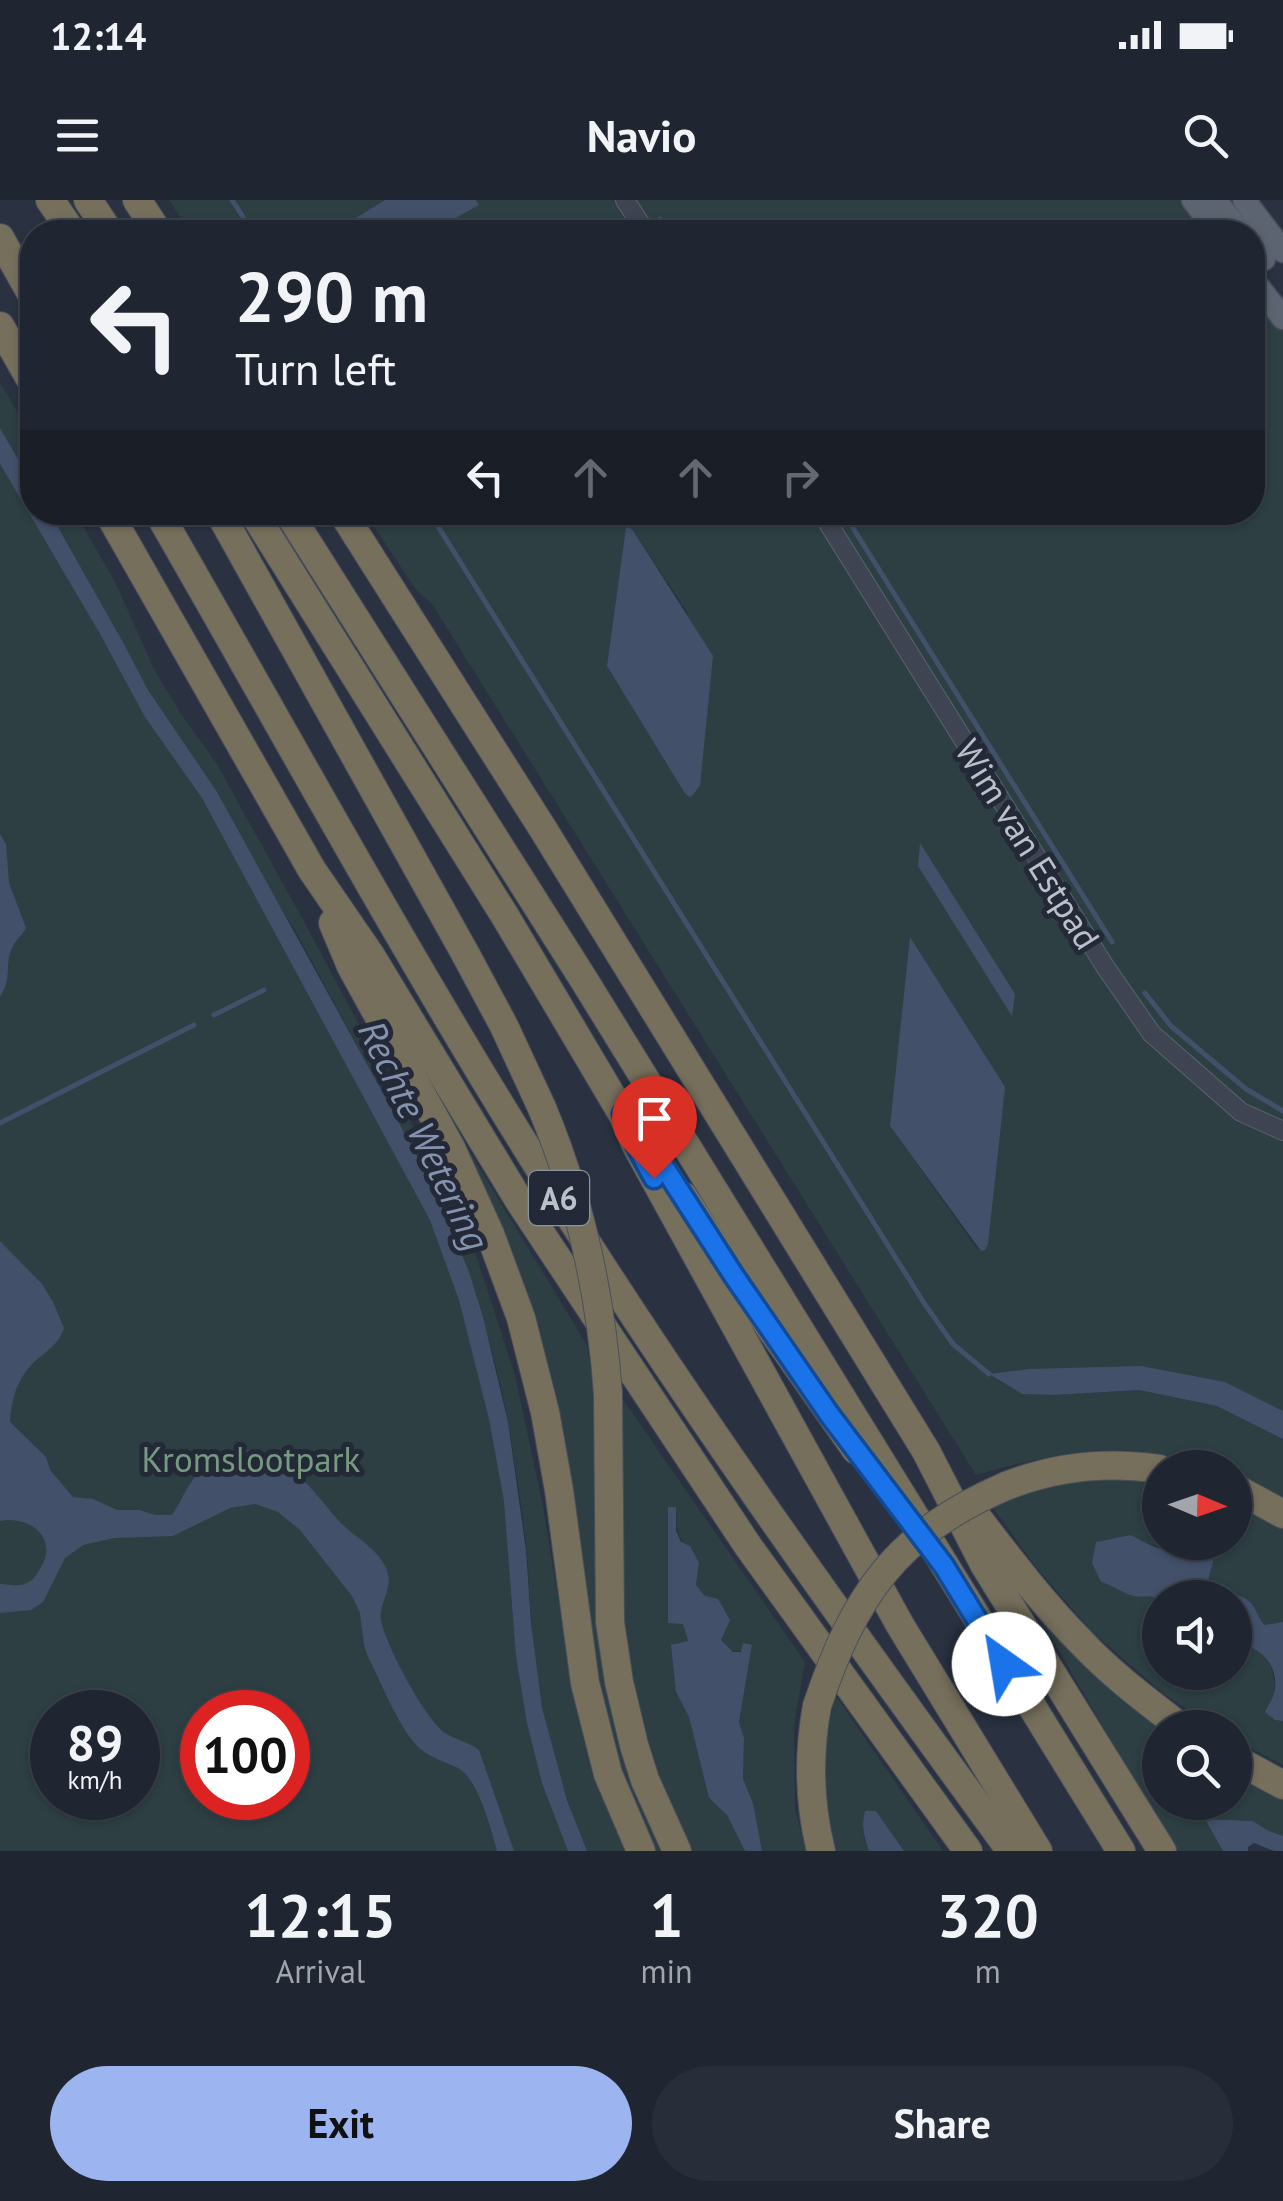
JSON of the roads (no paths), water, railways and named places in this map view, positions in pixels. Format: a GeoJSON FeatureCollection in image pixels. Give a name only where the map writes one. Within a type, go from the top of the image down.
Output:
{"type":"FeatureCollection","features":[{"type":"Feature","properties":{"kind":"highway"},"geometry":{"type":"LineString","coordinates":[[0,238],[20,273]]}},
{"type":"Feature","properties":{"kind":"highway"},"geometry":{"type":"LineString","coordinates":[[0,326],[20,361]]}},
{"type":"Feature","properties":{"kind":"highway","name":"A6"},"geometry":{"type":"LineString","coordinates":[[115,525],[312,870],[371,956],[520,1202],[748,1546],[968,1851]]}},
{"type":"Feature","properties":{"kind":"highway","name":"A6"},"geometry":{"type":"LineString","coordinates":[[165,525],[362,871],[548,1182],[722,1447],[1011,1851]]}},
{"type":"Feature","properties":{"kind":"highway","name":"A6"},"geometry":{"type":"LineString","coordinates":[[226,525],[511,1040],[542,1108],[571,1190],[593,1277],[603,1342],[608,1394],[610,1622],[617,1666],[640,1763],[677,1851]]}},
{"type":"Feature","properties":{"kind":"highway"},"geometry":{"type":"LineString","coordinates":[[261,525],[505,916],[623,1114],[636,1145],[891,1608],[1038,1851]]}},
{"type":"Feature","properties":{"kind":"highway"},"geometry":{"type":"LineString","coordinates":[[296,525],[676,1127],[1122,1851]]}},
{"type":"Feature","properties":{"kind":"highway"},"geometry":{"type":"LineString","coordinates":[[350,525],[926,1451],[984,1564],[1162,1851]]}},
{"type":"Feature","properties":{"kind":"highway","name":"A6"},"geometry":{"type":"LineString","coordinates":[[312,870],[351,966],[451,1148],[490,1234],[521,1318],[549,1432],[588,1698],[608,1774],[642,1851]]}},
{"type":"Feature","properties":{"kind":"highway"},"geometry":{"type":"LineString","coordinates":[[623,1114],[646,1139],[829,1414],[944,1566]]}},
{"type":"Feature","properties":{"kind":"highway"},"geometry":{"type":"LineString","coordinates":[[926,1451],[1064,1626],[1159,1710]]}},
{"type":"Feature","properties":{"kind":"highway"},"geometry":{"type":"LineString","coordinates":[[821,1851],[810,1776],[817,1706],[850,1622],[883,1573],[930,1529],[980,1497],[1006,1486],[1046,1472],[1084,1466],[1142,1466]]}},
{"type":"Feature","properties":{"kind":"highway"},"geometry":{"type":"LineString","coordinates":[[1252,1497],[1283,1514]]}},
{"type":"Feature","properties":{"kind":"highway"},"geometry":{"type":"LineString","coordinates":[[1252,1769],[1283,1785]]}},
{"type":"Feature","properties":{"kind":"main road"},"geometry":{"type":"LineString","coordinates":[[1216,200],[1232,220]]}},
{"type":"Feature","properties":{"kind":"main road"},"geometry":{"type":"LineString","coordinates":[[1269,258],[1283,318]]}},
{"type":"Feature","properties":{"kind":"street","name":"Wim van Estpad"},"geometry":{"type":"LineString","coordinates":[[829,525],[1106,968],[1152,1034],[1241,1112],[1283,1131]]}},
{"type":"Feature","properties":{"kind":"water"},"geometry":{"type":"Polygon","coordinates":[[[385,200],[476,200],[479,205],[452,220],[352,220],[385,200]]]}},
{"type":"Feature","properties":{"kind":"water"},"geometry":{"type":"Polygon","coordinates":[[[0,428],[20,462],[20,498],[0,464],[0,428]]]}},
{"type":"Feature","properties":{"kind":"water"},"geometry":{"type":"Polygon","coordinates":[[[36,525],[57,525],[148,690],[217,792],[432,1184],[469,1272],[508,1422],[542,1708],[567,1800],[587,1851],[568,1851],[542,1783],[527,1723],[516,1656],[504,1501],[489,1419],[459,1300],[430,1220],[202,798],[145,717],[36,525]]]}},
{"type":"Feature","properties":{"kind":"water"},"geometry":{"type":"Polygon","coordinates":[[[626,527],[632,529],[713,656],[700,785],[689,797],[607,666],[626,527]]]}},
{"type":"Feature","properties":{"kind":"water"},"geometry":{"type":"Polygon","coordinates":[[[0,834],[6,844],[9,883],[26,928],[12,948],[0,997],[0,834]]]}},
{"type":"Feature","properties":{"kind":"water"},"geometry":{"type":"Polygon","coordinates":[[[920,843],[1015,994],[1012,1016],[918,866],[920,843]]]}},
{"type":"Feature","properties":{"kind":"water"},"geometry":{"type":"Polygon","coordinates":[[[910,937],[1005,1087],[988,1244],[981,1251],[890,1126],[910,937]]]}},
{"type":"Feature","properties":{"kind":"water"},"geometry":{"type":"Polygon","coordinates":[[[0,1241],[42,1284],[64,1328],[55,1344],[23,1376],[10,1422],[46,1457],[50,1470],[73,1497],[93,1499],[117,1510],[155,1515],[172,1515],[199,1472],[228,1450],[255,1453],[296,1474],[382,1561],[389,1582],[381,1620],[390,1646],[437,1725],[479,1750],[514,1851],[497,1851],[483,1805],[465,1774],[422,1750],[412,1740],[368,1657],[360,1613],[352,1596],[300,1530],[278,1512],[255,1504],[230,1508],[173,1536],[114,1538],[83,1545],[65,1558],[43,1602],[31,1610],[0,1613],[0,1584],[21,1585],[32,1579],[46,1556],[46,1547],[44,1538],[30,1525],[0,1521],[0,1241]]]}},
{"type":"Feature","properties":{"kind":"water"},"geometry":{"type":"Polygon","coordinates":[[[1141,1366],[1225,1382],[1283,1411],[1283,1439],[1217,1406],[1139,1390],[1022,1394],[989,1374],[1141,1366]]]}},
{"type":"Feature","properties":{"kind":"water"},"geometry":{"type":"Polygon","coordinates":[[[668,1507],[676,1507],[676,1531],[699,1563],[696,1585],[705,1596],[718,1599],[730,1620],[721,1640],[733,1652],[741,1652],[743,1643],[752,1645],[739,1722],[744,1738],[743,1779],[753,1803],[762,1851],[745,1851],[727,1815],[709,1798],[689,1717],[676,1692],[671,1645],[688,1641],[683,1624],[668,1623],[668,1507]]]}},
{"type":"Feature","properties":{"kind":"water"},"geometry":{"type":"Polygon","coordinates":[[[1131,1535],[1142,1541],[1142,1560],[1213,1560],[1209,1580],[1142,1580],[1142,1596],[1130,1595],[1101,1582],[1092,1563],[1096,1542],[1131,1535]]]}},
{"type":"Feature","properties":{"kind":"water"},"geometry":{"type":"Polygon","coordinates":[[[1252,1605],[1265,1625],[1283,1622],[1283,1721],[1265,1712],[1275,1680],[1270,1664],[1252,1648],[1252,1605]]]}},
{"type":"Feature","properties":{"kind":"water"},"geometry":{"type":"Polygon","coordinates":[[[865,1811],[876,1811],[904,1851],[869,1851],[865,1811]]]}},
{"type":"Feature","properties":{"kind":"water"},"geometry":{"type":"Polygon","coordinates":[[[1206,1820],[1253,1821],[1283,1836],[1283,1851],[1254,1843],[1248,1851],[1223,1851],[1206,1820]]]}},
{"type":"Feature","properties":{"kind":"waterway"},"geometry":{"type":"LineString","coordinates":[[232,200],[245,220]]}},
{"type":"Feature","properties":{"kind":"waterway"},"geometry":{"type":"LineString","coordinates":[[437,525],[924,1303],[953,1344],[989,1374]]}},
{"type":"Feature","properties":{"kind":"waterway"},"geometry":{"type":"LineString","coordinates":[[851,525],[1112,942]]}},
{"type":"Feature","properties":{"kind":"waterway"},"geometry":{"type":"LineString","coordinates":[[214,1015],[264,990]]}},
{"type":"Feature","properties":{"kind":"waterway"},"geometry":{"type":"LineString","coordinates":[[1145,993],[1171,1026],[1246,1089],[1283,1111]]}},
{"type":"Feature","properties":{"kind":"waterway"},"geometry":{"type":"LineString","coordinates":[[0,1123],[194,1025]]}},
{"type":"Feature","properties":{"kind":"water label","name":"Rechte Wetering"},"geometry":{"type":"Point","coordinates":[425,1135]}},
{"type":"Feature","properties":{"kind":"park label","name":"Kromslootpark"},"geometry":{"type":"Point","coordinates":[251,1459]}}]}
